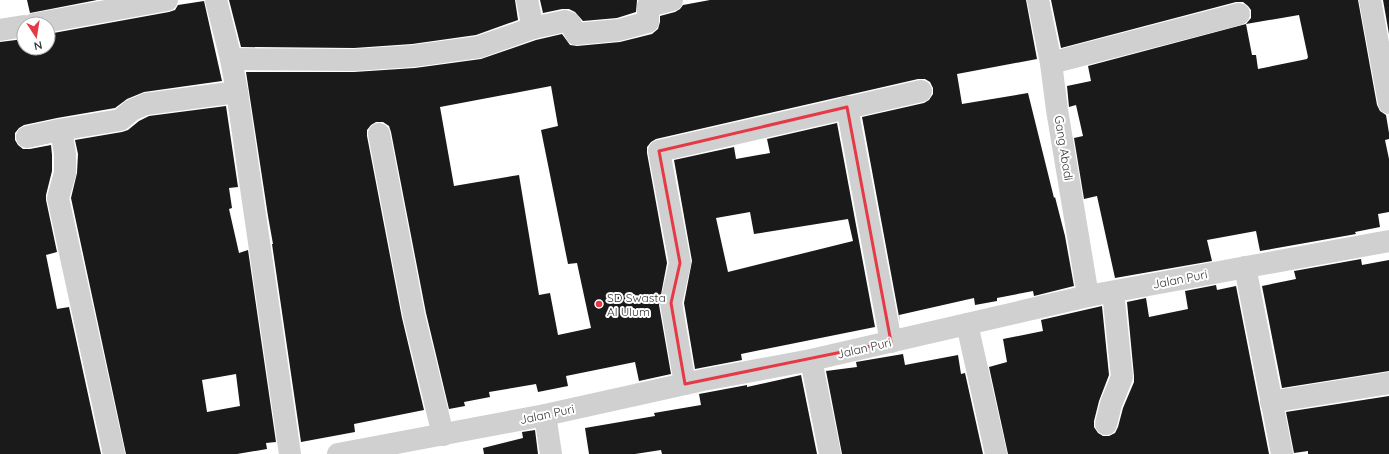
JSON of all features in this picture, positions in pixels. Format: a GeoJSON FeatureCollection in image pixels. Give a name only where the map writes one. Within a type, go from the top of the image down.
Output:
{"type":"FeatureCollection","features":[{"type":"Feature","properties":{"kind":"street"},"geometry":{"type":"LineString","coordinates":[[56,18],[97,6],[167,0]]}},
{"type":"Feature","properties":{"kind":"street"},"geometry":{"type":"LineString","coordinates":[[216,0],[232,59],[238,92],[290,454]]}},
{"type":"Feature","properties":{"kind":"street"},"geometry":{"type":"LineString","coordinates":[[526,0],[533,28]]}},
{"type":"Feature","properties":{"kind":"street"},"geometry":{"type":"LineString","coordinates":[[232,59],[354,60],[413,56],[479,47],[533,28],[565,20],[570,23],[576,34],[620,30],[648,22],[648,6],[651,4],[672,0]]}},
{"type":"Feature","properties":{"kind":"street","name":"Gang Abadi"},"geometry":{"type":"LineString","coordinates":[[1038,0],[1051,63],[1088,296]]}},
{"type":"Feature","properties":{"kind":"street"},"geometry":{"type":"LineString","coordinates":[[1370,0],[1389,103]]}},
{"type":"Feature","properties":{"kind":"street"},"geometry":{"type":"LineString","coordinates":[[1051,63],[1239,14]]}},
{"type":"Feature","properties":{"kind":"street"},"geometry":{"type":"LineString","coordinates":[[0,30],[16,27]]}},
{"type":"Feature","properties":{"kind":"street"},"geometry":{"type":"LineString","coordinates":[[685,384],[671,303],[680,263],[659,151],[921,91]]}},
{"type":"Feature","properties":{"kind":"street"},"geometry":{"type":"LineString","coordinates":[[27,137],[120,120],[132,110],[146,104],[238,92]]}},
{"type":"Feature","properties":{"kind":"street"},"geometry":{"type":"LineString","coordinates":[[847,107],[891,342]]}},
{"type":"Feature","properties":{"kind":"street"},"geometry":{"type":"LineString","coordinates":[[61,130],[65,154],[65,173],[58,198],[114,454]]}},
{"type":"Feature","properties":{"kind":"street"},"geometry":{"type":"LineString","coordinates":[[379,134],[414,316],[434,442]]}},
{"type":"Feature","properties":{"kind":"street","name":"Jalan Puri"},"geometry":{"type":"LineString","coordinates":[[338,454],[434,442],[545,415],[685,384],[810,360],[1088,296],[1389,241]]}},
{"type":"Feature","properties":{"kind":"street"},"geometry":{"type":"LineString","coordinates":[[1245,267],[1282,454]]}},
{"type":"Feature","properties":{"kind":"street"},"geometry":{"type":"LineString","coordinates":[[1106,424],[1111,404],[1122,377],[1113,292]]}},
{"type":"Feature","properties":{"kind":"street"},"geometry":{"type":"LineString","coordinates":[[968,324],[996,454]]}},
{"type":"Feature","properties":{"kind":"street"},"geometry":{"type":"LineString","coordinates":[[810,360],[830,454]]}},
{"type":"Feature","properties":{"kind":"street"},"geometry":{"type":"LineString","coordinates":[[1271,402],[1389,383]]}},
{"type":"Feature","properties":{"kind":"street"},"geometry":{"type":"LineString","coordinates":[[545,415],[551,454]]}},
{"type":"Feature","properties":{"kind":"highlighted area"},"geometry":{"type":"Polygon","coordinates":[[[847,107],[891,342],[685,384],[671,303],[680,263],[659,151],[847,107]]]}},
{"type":"Feature","properties":{"kind":"building"},"geometry":{"type":"Polygon","coordinates":[[[27,0],[97,0],[30,13],[27,0]]]}},
{"type":"Feature","properties":{"kind":"building"},"geometry":{"type":"Polygon","coordinates":[[[229,0],[515,0],[518,20],[476,35],[412,44],[354,48],[241,47],[229,0]]]}},
{"type":"Feature","properties":{"kind":"building"},"geometry":{"type":"Polygon","coordinates":[[[540,0],[637,0],[636,12],[617,18],[583,21],[575,12],[569,9],[543,13],[540,0]]]}},
{"type":"Feature","properties":{"kind":"building"},"geometry":{"type":"Polygon","coordinates":[[[710,0],[1026,0],[1037,59],[957,74],[962,104],[1028,93],[1065,236],[1074,286],[1034,296],[1033,291],[997,298],[997,301],[975,305],[974,298],[899,315],[900,322],[862,117],[924,103],[929,100],[933,94],[933,88],[930,82],[925,79],[918,79],[656,139],[651,142],[647,147],[647,153],[667,263],[659,305],[671,374],[639,381],[635,362],[566,376],[568,386],[538,392],[536,384],[489,392],[490,397],[464,402],[465,406],[449,409],[426,313],[391,132],[389,126],[383,122],[376,122],[367,130],[367,136],[402,318],[424,410],[354,424],[355,432],[301,442],[273,244],[246,72],[354,72],[415,68],[481,59],[536,40],[562,34],[570,45],[577,46],[620,42],[652,34],[658,29],[660,16],[675,12],[683,5],[710,0]],[[551,86],[440,107],[454,186],[519,175],[539,295],[550,293],[558,335],[591,328],[577,263],[568,264],[541,130],[558,126],[551,86]]]}},
{"type":"Feature","properties":{"kind":"building"},"geometry":{"type":"Polygon","coordinates":[[[1051,0],[1358,0],[1377,105],[1380,111],[1386,115],[1389,133],[1389,139],[1385,140],[1389,159],[1389,212],[1378,214],[1380,227],[1355,232],[1356,234],[1260,251],[1256,231],[1207,240],[1212,261],[1115,278],[1097,196],[1084,199],[1074,138],[1083,136],[1076,105],[1069,107],[1067,86],[1091,81],[1088,66],[1246,24],[1251,18],[1251,10],[1243,2],[1236,2],[1061,48],[1051,0]],[[1299,15],[1246,24],[1252,55],[1256,55],[1258,69],[1307,59],[1308,57],[1299,15]]]}},
{"type":"Feature","properties":{"kind":"building"},"geometry":{"type":"Polygon","coordinates":[[[1383,0],[1389,0],[1389,34],[1383,0]]]}},
{"type":"Feature","properties":{"kind":"building"},"geometry":{"type":"Polygon","coordinates":[[[204,1],[222,81],[144,92],[127,99],[115,108],[24,125],[15,133],[15,140],[23,149],[51,145],[52,171],[46,200],[57,252],[46,255],[57,309],[69,307],[101,454],[0,454],[0,42],[16,40],[16,56],[56,56],[56,33],[169,12],[175,10],[178,5],[204,1]]]}},
{"type":"Feature","properties":{"kind":"building"},"geometry":{"type":"Polygon","coordinates":[[[226,106],[238,187],[229,188],[232,208],[229,209],[239,253],[248,250],[276,442],[266,443],[267,449],[237,454],[126,454],[71,198],[77,173],[78,154],[75,140],[122,132],[128,130],[139,121],[149,116],[226,106]],[[236,374],[202,380],[207,412],[240,406],[236,374]]]}},
{"type":"Feature","properties":{"kind":"building"},"geometry":{"type":"Polygon","coordinates":[[[837,123],[875,327],[741,354],[742,360],[695,369],[684,303],[692,261],[674,160],[734,147],[736,159],[770,153],[767,139],[837,123]],[[750,212],[716,218],[728,272],[853,241],[848,219],[754,234],[750,212]]]}},
{"type":"Feature","properties":{"kind":"building"},"geometry":{"type":"Polygon","coordinates":[[[1361,259],[1362,265],[1389,260],[1389,371],[1282,388],[1262,286],[1296,279],[1294,271],[1361,259]]]}},
{"type":"Feature","properties":{"kind":"building"},"geometry":{"type":"Polygon","coordinates":[[[1216,285],[1217,290],[1236,286],[1269,454],[1008,454],[989,367],[1007,362],[1003,339],[1043,331],[1041,320],[1102,306],[1109,375],[1099,401],[1094,427],[1098,433],[1103,436],[1109,436],[1115,433],[1118,427],[1123,408],[1134,382],[1127,302],[1146,298],[1149,317],[1188,309],[1185,291],[1216,285]]]}},
{"type":"Feature","properties":{"kind":"building"},"geometry":{"type":"Polygon","coordinates":[[[903,354],[905,365],[958,355],[961,374],[965,373],[983,454],[842,454],[826,371],[857,367],[856,362],[903,354]]]}},
{"type":"Feature","properties":{"kind":"building"},"geometry":{"type":"Polygon","coordinates":[[[801,375],[817,454],[662,454],[661,450],[635,454],[589,454],[585,428],[655,416],[654,413],[701,405],[699,394],[747,385],[747,387],[801,375]]]}},
{"type":"Feature","properties":{"kind":"building"},"geometry":{"type":"Polygon","coordinates":[[[1389,396],[1389,454],[1308,454],[1308,451],[1294,453],[1286,412],[1389,396]]]}},
{"type":"Feature","properties":{"kind":"building"},"geometry":{"type":"Polygon","coordinates":[[[535,430],[538,454],[484,454],[483,448],[523,438],[522,432],[535,430]]]}},
{"type":"Feature","properties":{"kind":"place","name":"SD Swasta Al Ulum"},"geometry":{"type":"Point","coordinates":[599,304]}}]}
